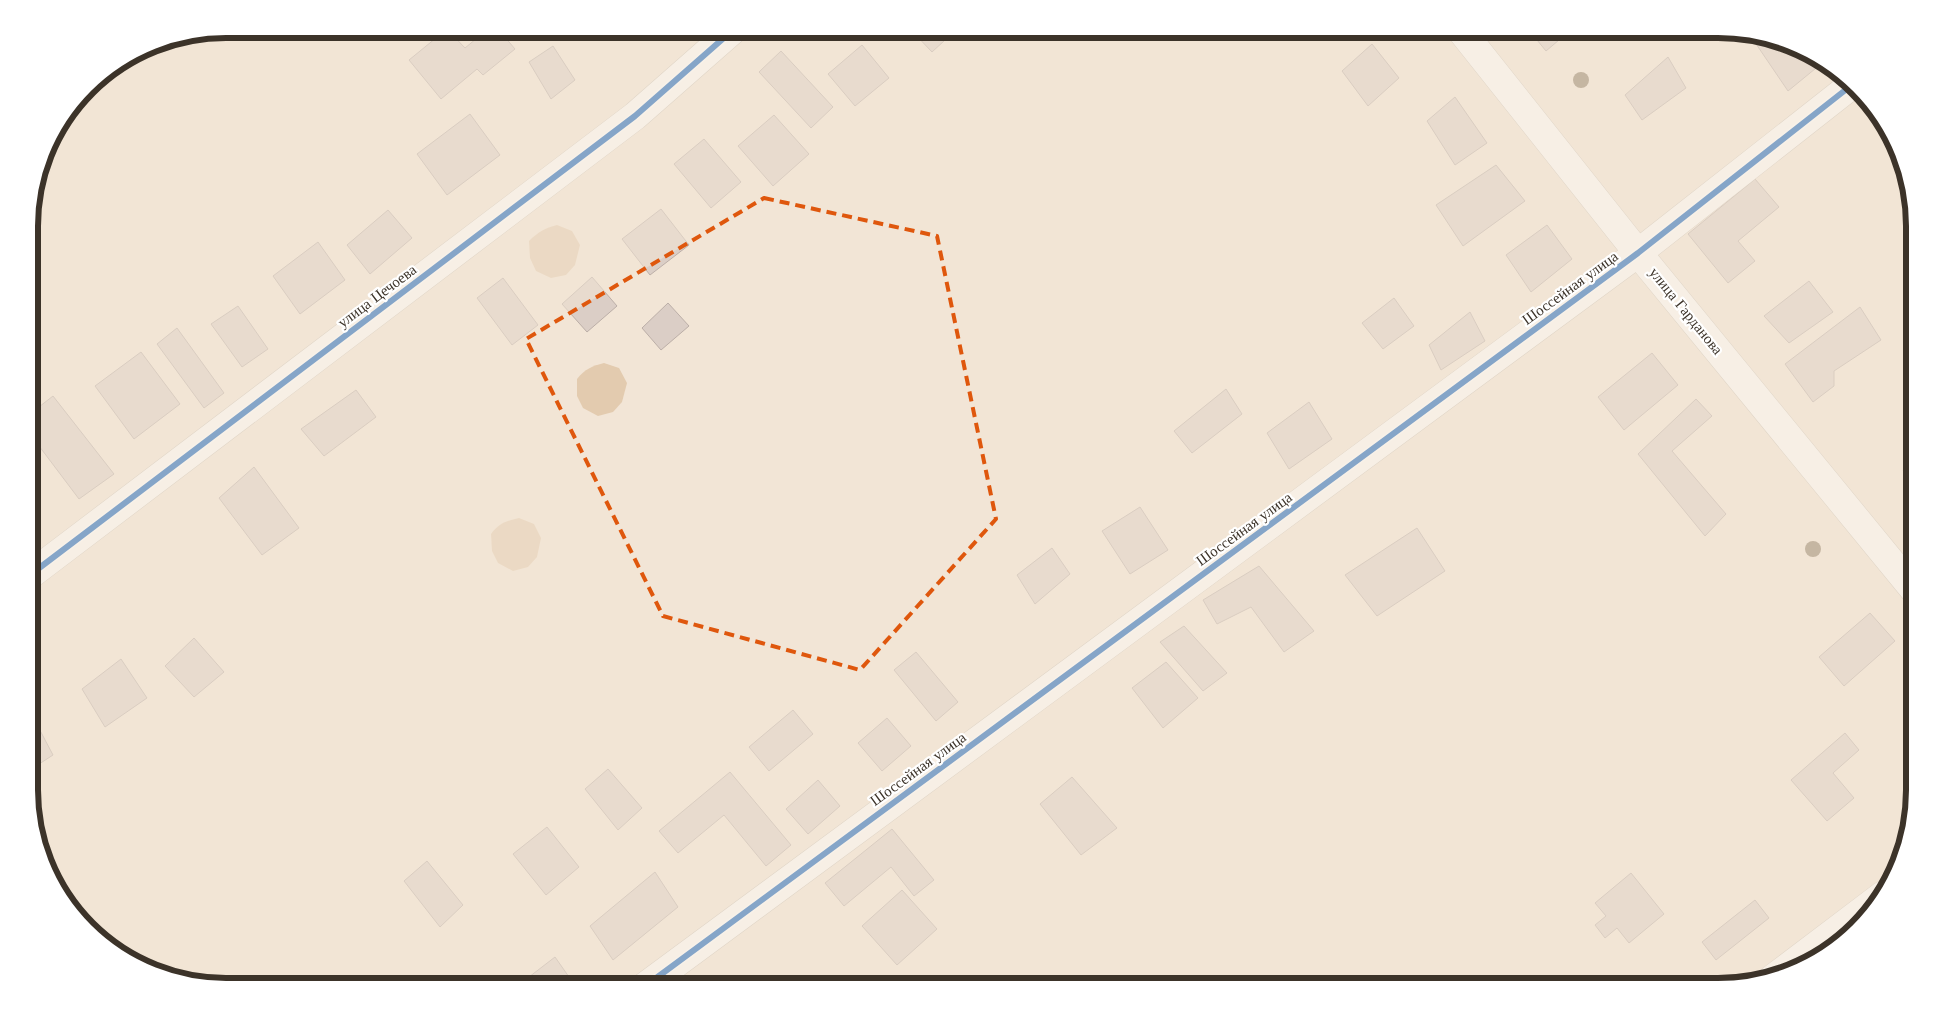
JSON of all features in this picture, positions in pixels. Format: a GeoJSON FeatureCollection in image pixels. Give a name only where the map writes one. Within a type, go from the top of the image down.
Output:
{"type":"FeatureCollection","features":[{"type":"Feature","properties":{"kind":"street","name":"улица Цечоева"},"geometry":{"type":"LineString","coordinates":[[38,569],[635,116],[724,38]]}},
{"type":"Feature","properties":{"kind":"street","name":"улица Гарданова"},"geometry":{"type":"LineString","coordinates":[[1467,38],[1638,253],[1906,580]]}},
{"type":"Feature","properties":{"kind":"street","name":"Шоссейная улица"},"geometry":{"type":"LineString","coordinates":[[656,978],[1638,253],[1847,89]]}},
{"type":"Feature","properties":{"kind":"street"},"geometry":{"type":"LineString","coordinates":[[1794,962],[1864,909]]}},
{"type":"Feature","properties":{"kind":"highlighted area"},"geometry":{"type":"Polygon","coordinates":[[[764,198],[937,236],[996,519],[860,670],[663,616],[526,339],[764,198]]]}},
{"type":"Feature","properties":{"kind":"shaded area"},"geometry":{"type":"Polygon","coordinates":[[[557,225],[572,231],[580,245],[575,265],[566,275],[551,278],[536,271],[530,258],[529,241],[542,231],[557,225]]]}},
{"type":"Feature","properties":{"kind":"shaded area"},"geometry":{"type":"Polygon","coordinates":[[[604,363],[619,368],[627,383],[622,402],[613,412],[598,416],[583,408],[577,396],[577,379],[589,368],[604,363]]]}},
{"type":"Feature","properties":{"kind":"shaded area"},"geometry":{"type":"Polygon","coordinates":[[[519,518],[534,524],[541,538],[537,557],[528,567],[513,571],[498,563],[492,551],[491,534],[503,523],[519,518]]]}},
{"type":"Feature","properties":{"kind":"building"},"geometry":{"type":"Polygon","coordinates":[[[436,38],[456,38],[465,48],[477,38],[506,38],[515,49],[483,75],[477,69],[441,99],[409,60],[436,38]]]}},
{"type":"Feature","properties":{"kind":"building"},"geometry":{"type":"Polygon","coordinates":[[[919,38],[947,38],[932,52],[919,38]]]}},
{"type":"Feature","properties":{"kind":"building"},"geometry":{"type":"Polygon","coordinates":[[[1535,38],[1561,38],[1546,51],[1535,38]]]}},
{"type":"Feature","properties":{"kind":"building"},"geometry":{"type":"Polygon","coordinates":[[[1754,41],[1779,47],[1818,66],[1788,91],[1754,41]]]}},
{"type":"Feature","properties":{"kind":"building"},"geometry":{"type":"Polygon","coordinates":[[[1372,44],[1399,78],[1368,106],[1342,71],[1372,44]]]}},
{"type":"Feature","properties":{"kind":"building"},"geometry":{"type":"Polygon","coordinates":[[[862,45],[889,78],[855,106],[828,74],[862,45]]]}},
{"type":"Feature","properties":{"kind":"building"},"geometry":{"type":"Polygon","coordinates":[[[553,46],[575,80],[551,99],[529,62],[553,46]]]}},
{"type":"Feature","properties":{"kind":"building"},"geometry":{"type":"Polygon","coordinates":[[[781,51],[833,107],[811,128],[759,72],[781,51]]]}},
{"type":"Feature","properties":{"kind":"building"},"geometry":{"type":"Polygon","coordinates":[[[1668,57],[1686,88],[1642,120],[1625,95],[1668,57]]]}},
{"type":"Feature","properties":{"kind":"building"},"geometry":{"type":"Polygon","coordinates":[[[1455,97],[1487,143],[1455,165],[1427,121],[1455,97]]]}},
{"type":"Feature","properties":{"kind":"building"},"geometry":{"type":"Polygon","coordinates":[[[470,114],[500,155],[447,195],[417,154],[470,114]]]}},
{"type":"Feature","properties":{"kind":"building"},"geometry":{"type":"Polygon","coordinates":[[[774,115],[809,154],[773,186],[738,146],[774,115]]]}},
{"type":"Feature","properties":{"kind":"building"},"geometry":{"type":"Polygon","coordinates":[[[704,139],[741,182],[711,208],[674,164],[704,139]]]}},
{"type":"Feature","properties":{"kind":"building"},"geometry":{"type":"Polygon","coordinates":[[[1496,165],[1525,201],[1463,246],[1436,205],[1496,165]]]}},
{"type":"Feature","properties":{"kind":"building"},"geometry":{"type":"Polygon","coordinates":[[[1755,179],[1779,207],[1738,241],[1755,261],[1728,283],[1688,234],[1755,179]]]}},
{"type":"Feature","properties":{"kind":"building"},"geometry":{"type":"Polygon","coordinates":[[[661,209],[689,245],[650,275],[622,239],[661,209]]]}},
{"type":"Feature","properties":{"kind":"building"},"geometry":{"type":"Polygon","coordinates":[[[388,210],[412,238],[370,274],[347,245],[388,210]]]}},
{"type":"Feature","properties":{"kind":"building"},"geometry":{"type":"Polygon","coordinates":[[[1547,225],[1572,259],[1531,292],[1506,255],[1547,225]]]}},
{"type":"Feature","properties":{"kind":"building"},"geometry":{"type":"Polygon","coordinates":[[[318,242],[345,280],[300,314],[273,276],[318,242]]]}},
{"type":"Feature","properties":{"kind":"building"},"geometry":{"type":"Polygon","coordinates":[[[592,277],[617,306],[587,332],[562,304],[592,277]]]}},
{"type":"Feature","properties":{"kind":"building"},"geometry":{"type":"Polygon","coordinates":[[[503,278],[538,325],[512,345],[477,298],[503,278]]]}},
{"type":"Feature","properties":{"kind":"building"},"geometry":{"type":"Polygon","coordinates":[[[1809,281],[1833,312],[1789,343],[1764,316],[1809,281]]]}},
{"type":"Feature","properties":{"kind":"building"},"geometry":{"type":"Polygon","coordinates":[[[1394,298],[1414,326],[1383,349],[1362,323],[1394,298]]]}},
{"type":"Feature","properties":{"kind":"building"},"geometry":{"type":"Polygon","coordinates":[[[668,303],[689,326],[661,350],[642,328],[668,303]]]}},
{"type":"Feature","properties":{"kind":"building"},"geometry":{"type":"Polygon","coordinates":[[[238,306],[268,349],[242,367],[211,324],[238,306]]]}},
{"type":"Feature","properties":{"kind":"building"},"geometry":{"type":"Polygon","coordinates":[[[1860,307],[1881,340],[1834,371],[1834,386],[1813,402],[1785,364],[1860,307]]]}},
{"type":"Feature","properties":{"kind":"building"},"geometry":{"type":"Polygon","coordinates":[[[1470,312],[1485,341],[1441,370],[1429,345],[1470,312]]]}},
{"type":"Feature","properties":{"kind":"building"},"geometry":{"type":"Polygon","coordinates":[[[177,328],[224,393],[204,408],[157,344],[177,328]]]}},
{"type":"Feature","properties":{"kind":"building"},"geometry":{"type":"Polygon","coordinates":[[[141,352],[180,404],[134,439],[95,386],[141,352]]]}},
{"type":"Feature","properties":{"kind":"building"},"geometry":{"type":"Polygon","coordinates":[[[1652,353],[1678,385],[1624,430],[1598,397],[1652,353]]]}},
{"type":"Feature","properties":{"kind":"building"},"geometry":{"type":"Polygon","coordinates":[[[1226,389],[1242,414],[1192,453],[1174,431],[1226,389]]]}},
{"type":"Feature","properties":{"kind":"building"},"geometry":{"type":"Polygon","coordinates":[[[356,390],[376,417],[324,456],[301,429],[356,390]]]}},
{"type":"Feature","properties":{"kind":"building"},"geometry":{"type":"Polygon","coordinates":[[[53,396],[114,474],[79,499],[38,445],[38,408],[53,396]]]}},
{"type":"Feature","properties":{"kind":"building"},"geometry":{"type":"Polygon","coordinates":[[[1696,399],[1712,416],[1672,451],[1726,514],[1705,536],[1638,454],[1696,399]]]}},
{"type":"Feature","properties":{"kind":"building"},"geometry":{"type":"Polygon","coordinates":[[[1309,402],[1332,439],[1289,469],[1267,433],[1309,402]]]}},
{"type":"Feature","properties":{"kind":"building"},"geometry":{"type":"Polygon","coordinates":[[[254,467],[299,528],[262,555],[219,498],[254,467]]]}},
{"type":"Feature","properties":{"kind":"building"},"geometry":{"type":"Polygon","coordinates":[[[1140,507],[1168,550],[1130,574],[1102,531],[1140,507]]]}},
{"type":"Feature","properties":{"kind":"building"},"geometry":{"type":"Polygon","coordinates":[[[1417,528],[1445,571],[1377,616],[1345,575],[1417,528]]]}},
{"type":"Feature","properties":{"kind":"building"},"geometry":{"type":"Polygon","coordinates":[[[1052,548],[1070,574],[1035,604],[1017,575],[1052,548]]]}},
{"type":"Feature","properties":{"kind":"building"},"geometry":{"type":"Polygon","coordinates":[[[1259,566],[1314,631],[1284,652],[1251,607],[1217,624],[1203,600],[1259,566]]]}},
{"type":"Feature","properties":{"kind":"building"},"geometry":{"type":"Polygon","coordinates":[[[1870,613],[1895,641],[1844,686],[1819,657],[1870,613]]]}},
{"type":"Feature","properties":{"kind":"building"},"geometry":{"type":"Polygon","coordinates":[[[1184,626],[1227,673],[1203,691],[1160,642],[1184,626]]]}},
{"type":"Feature","properties":{"kind":"building"},"geometry":{"type":"Polygon","coordinates":[[[194,638],[224,672],[194,697],[165,666],[194,638]]]}},
{"type":"Feature","properties":{"kind":"building"},"geometry":{"type":"Polygon","coordinates":[[[916,652],[958,702],[936,721],[894,670],[916,652]]]}},
{"type":"Feature","properties":{"kind":"building"},"geometry":{"type":"Polygon","coordinates":[[[121,659],[147,698],[105,727],[82,689],[121,659]]]}},
{"type":"Feature","properties":{"kind":"building"},"geometry":{"type":"Polygon","coordinates":[[[1166,662],[1198,698],[1163,728],[1132,688],[1166,662]]]}},
{"type":"Feature","properties":{"kind":"building"},"geometry":{"type":"Polygon","coordinates":[[[793,710],[813,734],[769,771],[749,747],[793,710]]]}},
{"type":"Feature","properties":{"kind":"building"},"geometry":{"type":"Polygon","coordinates":[[[887,718],[911,746],[882,771],[858,743],[887,718]]]}},
{"type":"Feature","properties":{"kind":"building"},"geometry":{"type":"Polygon","coordinates":[[[38,727],[53,755],[38,765],[38,727]]]}},
{"type":"Feature","properties":{"kind":"building"},"geometry":{"type":"Polygon","coordinates":[[[1845,733],[1859,750],[1833,773],[1854,798],[1827,821],[1791,780],[1845,733]]]}},
{"type":"Feature","properties":{"kind":"building"},"geometry":{"type":"Polygon","coordinates":[[[608,769],[642,808],[618,830],[585,789],[608,769]]]}},
{"type":"Feature","properties":{"kind":"building"},"geometry":{"type":"Polygon","coordinates":[[[730,772],[791,845],[766,866],[724,815],[678,853],[659,831],[730,772]]]}},
{"type":"Feature","properties":{"kind":"building"},"geometry":{"type":"Polygon","coordinates":[[[1072,777],[1117,828],[1081,855],[1040,804],[1072,777]]]}},
{"type":"Feature","properties":{"kind":"building"},"geometry":{"type":"Polygon","coordinates":[[[818,780],[840,806],[808,834],[786,809],[818,780]]]}},
{"type":"Feature","properties":{"kind":"building"},"geometry":{"type":"Polygon","coordinates":[[[547,827],[579,867],[546,895],[513,854],[547,827]]]}},
{"type":"Feature","properties":{"kind":"building"},"geometry":{"type":"Polygon","coordinates":[[[892,829],[934,880],[914,896],[891,867],[844,906],[825,883],[892,829]]]}},
{"type":"Feature","properties":{"kind":"building"},"geometry":{"type":"Polygon","coordinates":[[[427,861],[463,905],[440,927],[404,881],[427,861]]]}},
{"type":"Feature","properties":{"kind":"building"},"geometry":{"type":"Polygon","coordinates":[[[655,872],[678,907],[613,960],[590,926],[655,872]]]}},
{"type":"Feature","properties":{"kind":"building"},"geometry":{"type":"Polygon","coordinates":[[[1631,873],[1664,914],[1629,943],[1617,928],[1605,938],[1595,925],[1606,916],[1595,903],[1631,873]]]}},
{"type":"Feature","properties":{"kind":"building"},"geometry":{"type":"Polygon","coordinates":[[[902,890],[937,929],[897,965],[862,926],[902,890]]]}},
{"type":"Feature","properties":{"kind":"building"},"geometry":{"type":"Polygon","coordinates":[[[1755,900],[1769,918],[1716,960],[1702,942],[1755,900]]]}},
{"type":"Feature","properties":{"kind":"building"},"geometry":{"type":"Polygon","coordinates":[[[555,957],[570,978],[528,978],[555,957]]]}},
{"type":"Feature","properties":{"kind":"cycle path"},"geometry":{"type":"LineString","coordinates":[[38,569],[635,116],[724,38]]}},
{"type":"Feature","properties":{"kind":"cycle path"},"geometry":{"type":"LineString","coordinates":[[656,978],[1638,253],[1847,89]]}}]}
